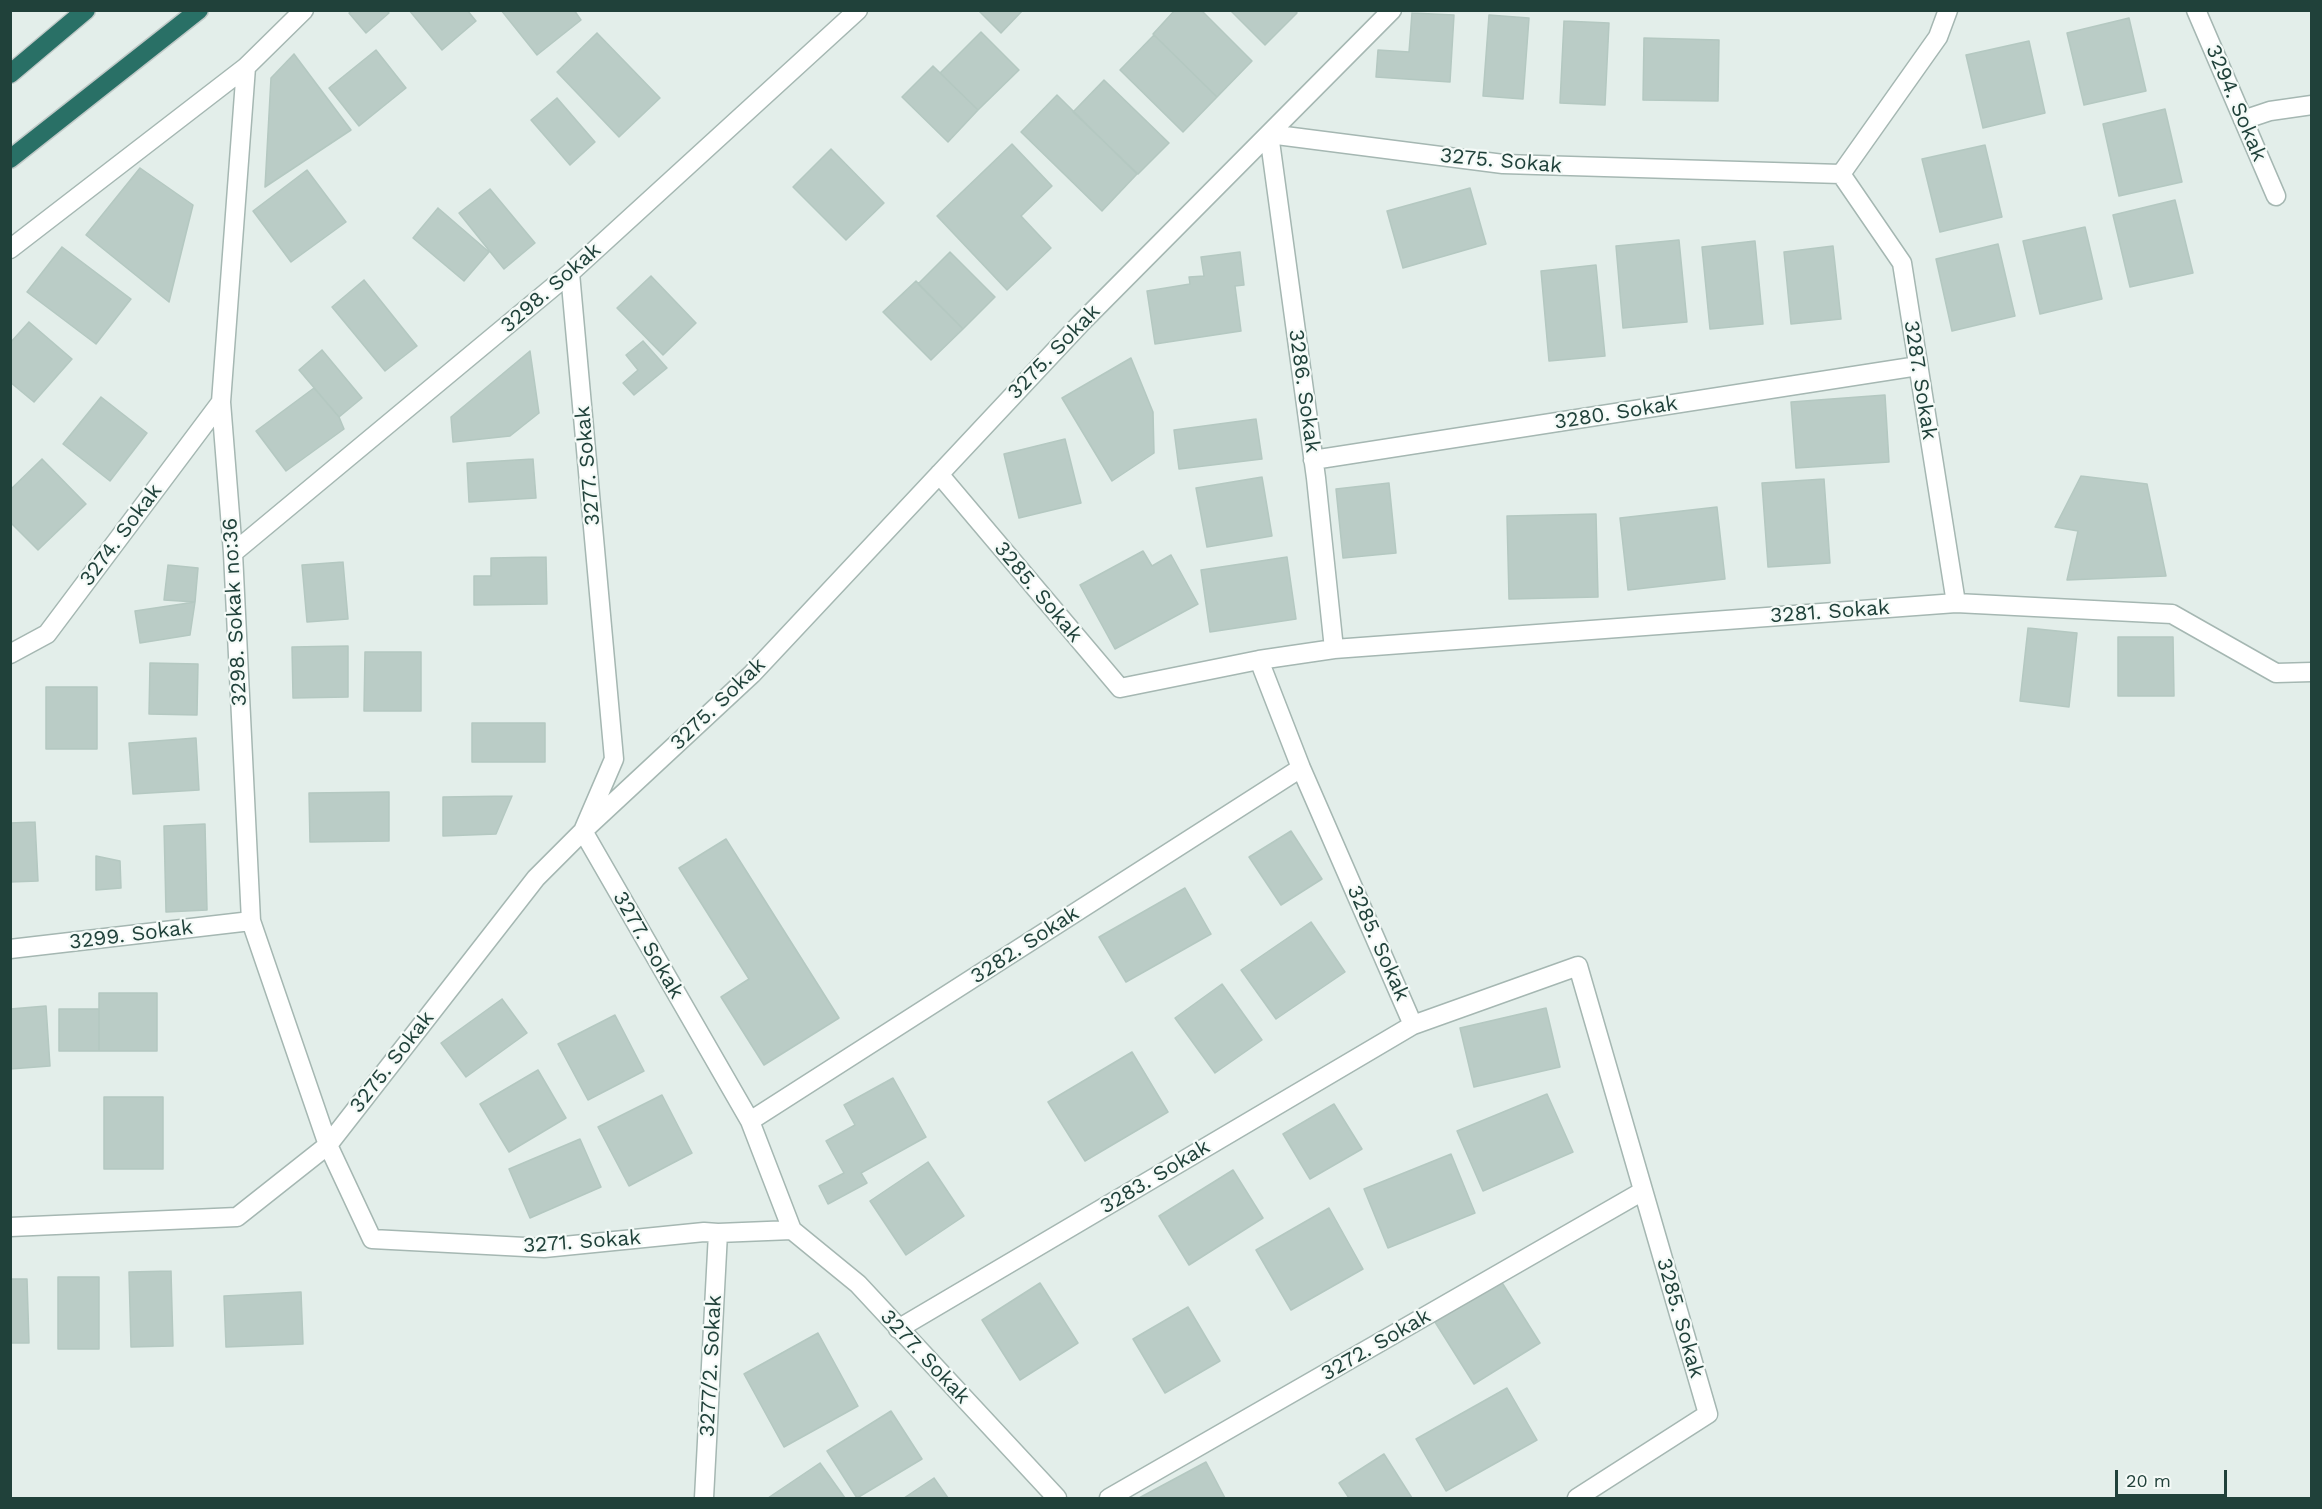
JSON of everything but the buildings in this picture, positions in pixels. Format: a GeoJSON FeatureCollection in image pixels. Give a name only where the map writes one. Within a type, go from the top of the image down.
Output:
{"type":"FeatureCollection","features":[{"type":"Feature","properties":{"kind":"highway"},"geometry":{"type":"LineString","coordinates":[[10,74],[86,10]]}},
{"type":"Feature","properties":{"kind":"highway"},"geometry":{"type":"LineString","coordinates":[[10,159],[199,10]]}},
{"type":"Feature","properties":{"kind":"street"},"geometry":{"type":"LineString","coordinates":[[10,249],[246,67],[304,10]]}},
{"type":"Feature","properties":{"kind":"street","name":"3298. Sokak"},"geometry":{"type":"LineString","coordinates":[[233,553],[570,273],[858,10]]}},
{"type":"Feature","properties":{"kind":"street"},"geometry":{"type":"LineString","coordinates":[[1269,134],[1392,10]]}},
{"type":"Feature","properties":{"kind":"street"},"geometry":{"type":"LineString","coordinates":[[1841,174],[1938,37],[1948,10]]}},
{"type":"Feature","properties":{"kind":"street","name":"3294. Sokak"},"geometry":{"type":"LineString","coordinates":[[2196,10],[2276,196]]}},
{"type":"Feature","properties":{"kind":"street","name":"3298. Sokak no:36"},"geometry":{"type":"LineString","coordinates":[[246,67],[220,402],[233,553],[251,921],[328,1145],[372,1239]]}},
{"type":"Feature","properties":{"kind":"street"},"geometry":{"type":"LineString","coordinates":[[2243,120],[2270,111],[2312,105]]}},
{"type":"Feature","properties":{"kind":"street","name":"3275. Sokak"},"geometry":{"type":"LineString","coordinates":[[10,1227],[237,1217],[328,1145],[536,878],[583,831],[752,674],[1081,323],[1269,134],[1503,164],[1841,174]]}},
{"type":"Feature","properties":{"kind":"street","name":"3286. Sokak"},"geometry":{"type":"LineString","coordinates":[[1269,134],[1313,460],[1335,649]]}},
{"type":"Feature","properties":{"kind":"street","name":"3287. Sokak"},"geometry":{"type":"LineString","coordinates":[[1841,174],[1902,263],[1956,603]]}},
{"type":"Feature","properties":{"kind":"street","name":"3277. Sokak"},"geometry":{"type":"LineString","coordinates":[[570,273],[614,759],[583,831],[750,1121],[792,1230],[858,1284],[1057,1498]]}},
{"type":"Feature","properties":{"kind":"street","name":"3280. Sokak"},"geometry":{"type":"LineString","coordinates":[[1313,460],[1918,366]]}},
{"type":"Feature","properties":{"kind":"street","name":"3274. Sokak"},"geometry":{"type":"LineString","coordinates":[[10,654],[47,634],[220,402]]}},
{"type":"Feature","properties":{"kind":"street","name":"3285. Sokak"},"geometry":{"type":"LineString","coordinates":[[939,474],[1120,688],[1259,660],[1301,768],[1413,1024],[1578,966],[1708,1414],[1577,1498]]}},
{"type":"Feature","properties":{"kind":"street","name":"3281. Sokak"},"geometry":{"type":"LineString","coordinates":[[1259,660],[1335,649],[1956,603],[2172,614],[2276,673],[2312,672]]}},
{"type":"Feature","properties":{"kind":"street","name":"3282. Sokak"},"geometry":{"type":"LineString","coordinates":[[750,1121],[1301,768]]}},
{"type":"Feature","properties":{"kind":"street","name":"3299. Sokak"},"geometry":{"type":"LineString","coordinates":[[10,949],[251,921]]}},
{"type":"Feature","properties":{"kind":"street","name":"3283. Sokak"},"geometry":{"type":"LineString","coordinates":[[898,1329],[1413,1024]]}},
{"type":"Feature","properties":{"kind":"street","name":"3272. Sokak"},"geometry":{"type":"LineString","coordinates":[[1109,1498],[1643,1191]]}},
{"type":"Feature","properties":{"kind":"street","name":"3271. Sokak"},"geometry":{"type":"LineString","coordinates":[[372,1239],[544,1248],[704,1232],[792,1230]]}},
{"type":"Feature","properties":{"kind":"street","name":"3277/2. Sokak"},"geometry":{"type":"LineString","coordinates":[[704,1498],[718,1233]]}}]}
